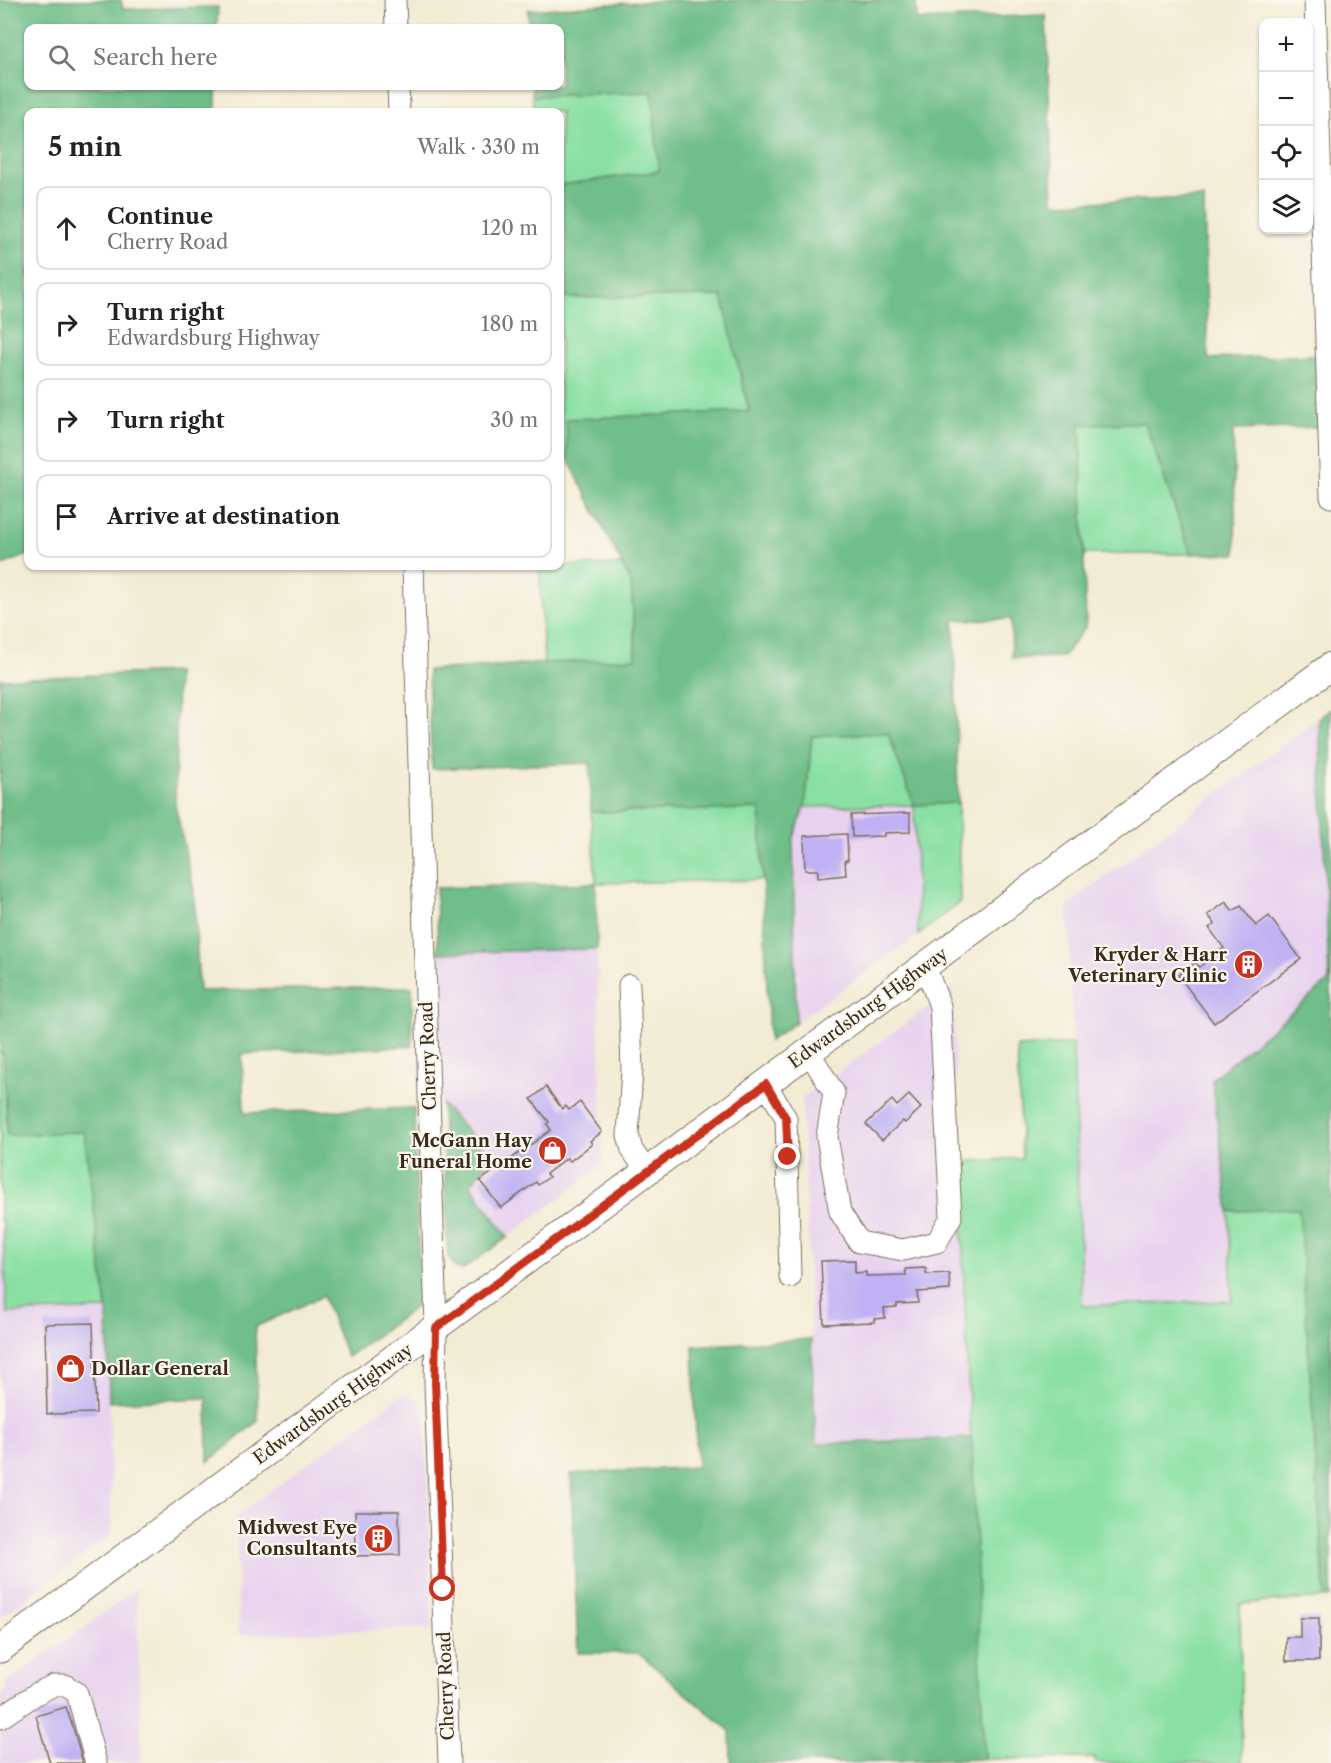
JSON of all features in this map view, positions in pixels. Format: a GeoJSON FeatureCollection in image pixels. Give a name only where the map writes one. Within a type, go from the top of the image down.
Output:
{"type":"FeatureCollection","features":[{"type":"Feature","properties":{"kind":"main road","name":"Edwardsburg Highway"},"geometry":{"type":"LineString","coordinates":[[0,1649],[1331,666]]}},
{"type":"Feature","properties":{"kind":"street"},"geometry":{"type":"LineString","coordinates":[[395,0],[396,24]]}},
{"type":"Feature","properties":{"kind":"street"},"geometry":{"type":"LineString","coordinates":[[1315,0],[1331,497]]}},
{"type":"Feature","properties":{"kind":"street"},"geometry":{"type":"LineString","coordinates":[[398,90],[399,108]]}},
{"type":"Feature","properties":{"kind":"street","name":"Cherry Road"},"geometry":{"type":"LineString","coordinates":[[413,570],[436,1328],[435,1382],[449,1763]]}},
{"type":"Feature","properties":{"kind":"street"},"geometry":{"type":"LineString","coordinates":[[808,1052],[834,1094],[827,1137],[840,1212],[859,1242],[903,1250],[937,1242],[951,1217],[940,1006],[925,966]]}},
{"type":"Feature","properties":{"kind":"street"},"geometry":{"type":"LineString","coordinates":[[629,985],[632,1069],[628,1135],[632,1150],[647,1172]]}},
{"type":"Feature","properties":{"kind":"street"},"geometry":{"type":"LineString","coordinates":[[766,1084],[786,1118],[790,1278]]}},
{"type":"Feature","properties":{"kind":"street"},"geometry":{"type":"LineString","coordinates":[[0,1718],[36,1694],[54,1685],[65,1684],[77,1693],[96,1763]]}},
{"type":"Feature","properties":{"kind":"shaded area"},"geometry":{"type":"Polygon","coordinates":[[[1319,718],[1329,981],[1212,1079],[1228,1211],[1232,1301],[1082,1306],[1068,905],[1319,718]]]}},
{"type":"Feature","properties":{"kind":"shaded area"},"geometry":{"type":"Polygon","coordinates":[[[914,805],[918,935],[796,1022],[793,840],[805,807],[914,805]]]}},
{"type":"Feature","properties":{"kind":"shaded area"},"geometry":{"type":"Polygon","coordinates":[[[597,949],[603,1165],[508,1237],[470,1184],[492,1157],[442,1104],[438,953],[597,949]]]}},
{"type":"Feature","properties":{"kind":"shaded area"},"geometry":{"type":"Polygon","coordinates":[[[952,990],[972,1438],[816,1444],[802,1098],[952,990]]]}},
{"type":"Feature","properties":{"kind":"shaded area"},"geometry":{"type":"Polygon","coordinates":[[[0,1220],[3,1220],[7,1313],[107,1309],[112,1534],[0,1618],[0,1220]]]}},
{"type":"Feature","properties":{"kind":"shaded area"},"geometry":{"type":"Polygon","coordinates":[[[402,1395],[419,1401],[425,1412],[432,1628],[239,1635],[236,1516],[402,1395]]]}},
{"type":"Feature","properties":{"kind":"shaded area"},"geometry":{"type":"Polygon","coordinates":[[[136,1589],[142,1763],[0,1763],[0,1696],[9,1689],[5,1683],[136,1589]]]}},
{"type":"Feature","properties":{"kind":"green space"},"geometry":{"type":"Polygon","coordinates":[[[0,0],[121,0],[123,9],[218,7],[217,24],[24,24],[24,90],[216,90],[216,108],[24,108],[24,557],[0,566],[0,0]]]}},
{"type":"Feature","properties":{"kind":"green space"},"geometry":{"type":"Polygon","coordinates":[[[671,0],[916,0],[917,20],[1046,15],[1053,203],[1204,198],[1208,359],[1315,355],[1319,427],[1233,430],[1236,554],[1191,554],[1145,423],[1080,424],[1086,626],[1063,657],[1012,658],[1011,619],[954,620],[958,803],[914,805],[888,733],[812,736],[805,807],[793,840],[796,1022],[769,1041],[760,809],[591,812],[590,763],[432,769],[428,670],[636,658],[631,582],[568,459],[566,419],[749,411],[722,296],[564,298],[564,184],[659,171],[652,92],[532,96],[532,90],[564,90],[564,24],[529,24],[528,10],[671,0]]]}},
{"type":"Feature","properties":{"kind":"green space"},"geometry":{"type":"Polygon","coordinates":[[[652,92],[660,171],[564,184],[564,108],[534,108],[532,96],[652,92]]]}},
{"type":"Feature","properties":{"kind":"green space"},"geometry":{"type":"Polygon","coordinates":[[[722,296],[749,411],[567,419],[568,459],[564,459],[564,298],[722,296]]]}},
{"type":"Feature","properties":{"kind":"green space"},"geometry":{"type":"Polygon","coordinates":[[[1145,423],[1191,554],[1084,554],[1080,424],[1145,423]]]}},
{"type":"Feature","properties":{"kind":"green space"},"geometry":{"type":"Polygon","coordinates":[[[622,565],[631,582],[636,658],[544,664],[539,570],[564,570],[564,566],[622,565]]]}},
{"type":"Feature","properties":{"kind":"green space"},"geometry":{"type":"Polygon","coordinates":[[[177,672],[175,805],[194,891],[199,991],[412,987],[412,1046],[242,1054],[244,1113],[414,1108],[420,1304],[347,1357],[323,1296],[255,1327],[258,1421],[208,1462],[207,1398],[109,1402],[107,1309],[84,1132],[7,1135],[4,1054],[0,1053],[0,679],[177,672]]]}},
{"type":"Feature","properties":{"kind":"green space"},"geometry":{"type":"Polygon","coordinates":[[[1331,709],[1331,1597],[1325,1598],[1299,1209],[1229,1211],[1212,1079],[1329,981],[1319,718],[1331,709]]]}},
{"type":"Feature","properties":{"kind":"green space"},"geometry":{"type":"Polygon","coordinates":[[[888,733],[914,805],[805,807],[812,736],[888,733]]]}},
{"type":"Feature","properties":{"kind":"green space"},"geometry":{"type":"Polygon","coordinates":[[[958,803],[960,903],[918,935],[914,805],[958,803]]]}},
{"type":"Feature","properties":{"kind":"green space"},"geometry":{"type":"Polygon","coordinates":[[[760,809],[763,880],[596,883],[591,812],[760,809]]]}},
{"type":"Feature","properties":{"kind":"green space"},"geometry":{"type":"Polygon","coordinates":[[[596,883],[597,949],[438,953],[436,888],[596,883]]]}},
{"type":"Feature","properties":{"kind":"green space"},"geometry":{"type":"Polygon","coordinates":[[[1073,1044],[1082,1306],[1232,1301],[1229,1211],[1299,1209],[1325,1598],[1240,1604],[1242,1763],[1096,1763],[1095,1758],[984,1759],[959,1162],[1022,1158],[1017,1047],[1073,1044]]]}},
{"type":"Feature","properties":{"kind":"green space"},"geometry":{"type":"Polygon","coordinates":[[[0,1053],[4,1053],[84,1132],[107,1309],[7,1313],[3,1221],[0,1220],[0,1053]]]}},
{"type":"Feature","properties":{"kind":"green space"},"geometry":{"type":"Polygon","coordinates":[[[442,1104],[492,1157],[470,1185],[508,1237],[462,1270],[456,1268],[448,1256],[442,1104]]]}},
{"type":"Feature","properties":{"kind":"green space"},"geometry":{"type":"Polygon","coordinates":[[[811,1339],[816,1444],[972,1438],[984,1759],[846,1763],[731,1763],[730,1731],[638,1653],[578,1653],[571,1474],[697,1467],[693,1346],[811,1339]]]}},
{"type":"Feature","properties":{"kind":"building"},"geometry":{"type":"Polygon","coordinates":[[[910,813],[910,832],[852,837],[851,815],[910,813]]]}},
{"type":"Feature","properties":{"kind":"building"},"geometry":{"type":"Polygon","coordinates":[[[847,834],[846,875],[818,878],[818,870],[805,870],[804,836],[847,834]]]}},
{"type":"Feature","properties":{"kind":"building","name":"Kryder & Harr Veterinary Clinic"},"geometry":{"type":"Polygon","coordinates":[[[1226,902],[1233,911],[1241,906],[1256,926],[1269,916],[1301,959],[1214,1023],[1178,975],[1196,962],[1199,967],[1224,948],[1209,928],[1215,924],[1208,915],[1226,902]]]}},
{"type":"Feature","properties":{"kind":"building","name":"McGann Hay Funeral Home"},"geometry":{"type":"Polygon","coordinates":[[[546,1087],[562,1109],[566,1106],[569,1110],[580,1102],[602,1132],[590,1141],[592,1144],[570,1161],[567,1158],[546,1174],[549,1177],[538,1185],[536,1182],[501,1208],[480,1181],[551,1130],[547,1124],[549,1122],[531,1099],[546,1087]]]}},
{"type":"Feature","properties":{"kind":"building"},"geometry":{"type":"Polygon","coordinates":[[[909,1095],[921,1108],[882,1140],[866,1124],[892,1100],[897,1106],[909,1095]]]}},
{"type":"Feature","properties":{"kind":"building"},"geometry":{"type":"Polygon","coordinates":[[[855,1260],[855,1273],[866,1272],[866,1276],[906,1275],[905,1269],[926,1268],[926,1274],[949,1273],[950,1290],[917,1292],[918,1303],[897,1304],[897,1307],[884,1308],[885,1318],[874,1319],[874,1322],[824,1324],[821,1261],[855,1260]]]}},
{"type":"Feature","properties":{"kind":"building","name":"Dollar General"},"geometry":{"type":"Polygon","coordinates":[[[93,1323],[96,1413],[47,1414],[45,1324],[93,1323]]]}},
{"type":"Feature","properties":{"kind":"building","name":"Midwest Eye Consultants"},"geometry":{"type":"Polygon","coordinates":[[[355,1511],[399,1511],[400,1555],[356,1556],[355,1511]]]}},
{"type":"Feature","properties":{"kind":"building"},"geometry":{"type":"Polygon","coordinates":[[[1300,1618],[1319,1618],[1319,1661],[1286,1661],[1286,1637],[1300,1637],[1300,1618]]]}},
{"type":"Feature","properties":{"kind":"building"},"geometry":{"type":"Polygon","coordinates":[[[66,1707],[83,1763],[50,1763],[36,1716],[66,1707]]]}},
{"type":"Feature","properties":{"kind":"place","name":"Kryder & Harr Veterinary Clinic"},"geometry":{"type":"Point","coordinates":[1248,965]}},
{"type":"Feature","properties":{"kind":"place","name":"McGann Hay Funeral Home"},"geometry":{"type":"Point","coordinates":[553,1151]}},
{"type":"Feature","properties":{"kind":"place","name":"Dollar General"},"geometry":{"type":"Point","coordinates":[70,1369]}},
{"type":"Feature","properties":{"kind":"place","name":"Midwest Eye Consultants"},"geometry":{"type":"Point","coordinates":[378,1538]}},
{"type":"Feature","properties":{"kind":"route"},"geometry":{"type":"LineString","coordinates":[[443,1589],[435,1382],[436,1328],[766,1084],[786,1118],[788,1157]]}}]}
